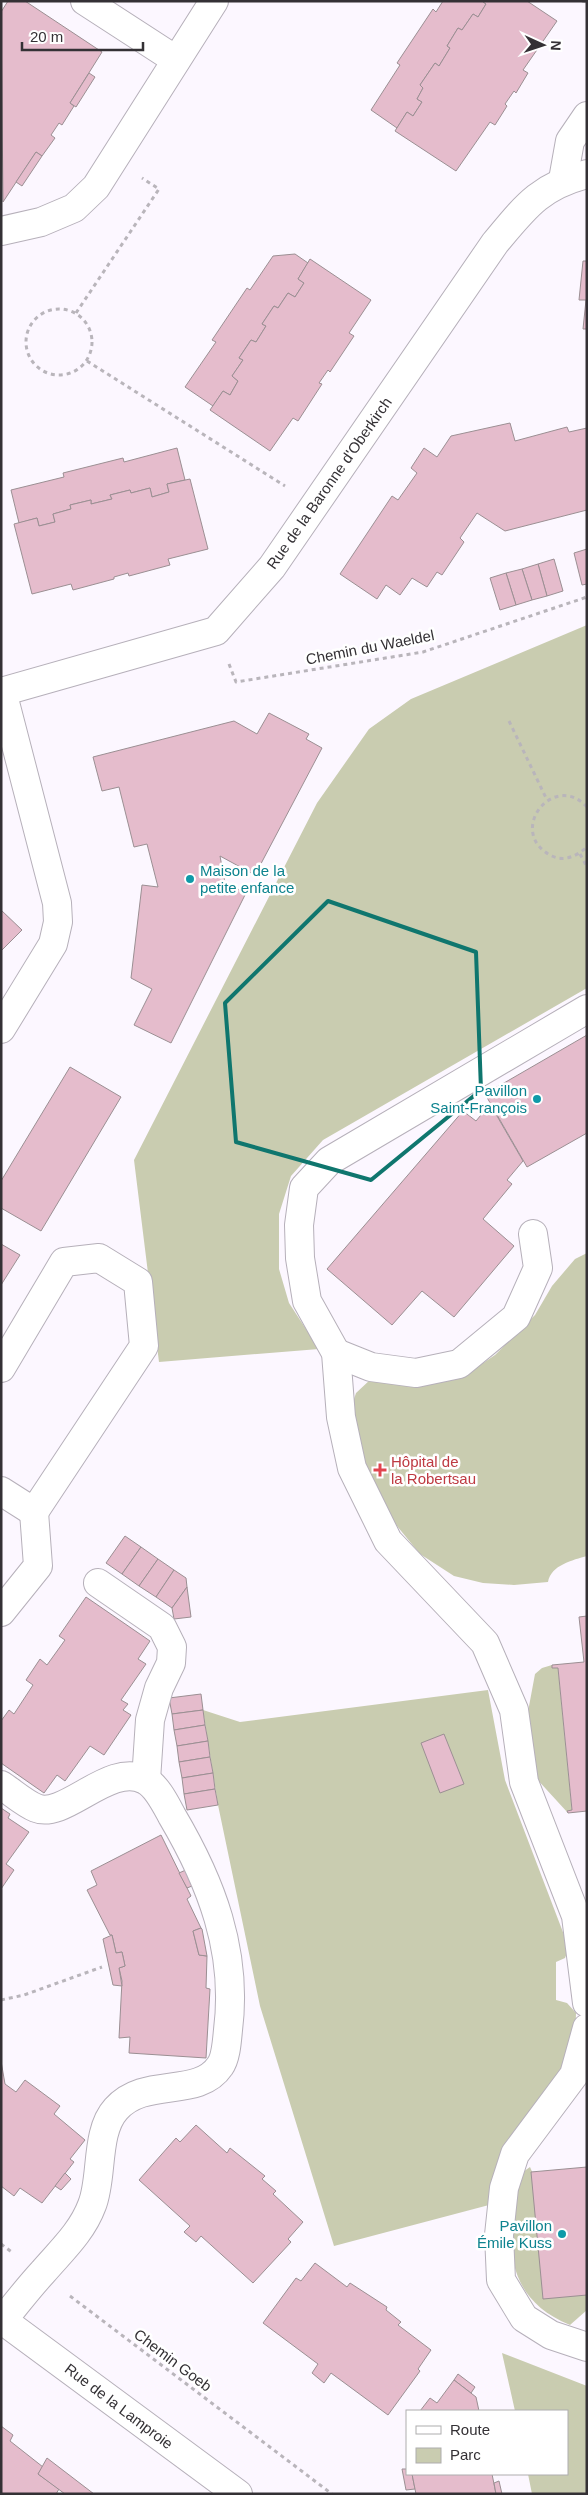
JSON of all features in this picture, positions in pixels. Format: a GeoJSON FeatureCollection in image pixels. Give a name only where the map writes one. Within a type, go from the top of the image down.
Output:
{"type":"FeatureCollection","features":[{"type":"Feature","properties":{"kind":"street"},"geometry":{"type":"LineString","coordinates":[[86,1],[176,60]]}},
{"type":"Feature","properties":{"kind":"street"},"geometry":{"type":"LineString","coordinates":[[1,231],[41,222],[74,208],[96,187],[214,1]]}},
{"type":"Feature","properties":{"kind":"street"},"geometry":{"type":"LineString","coordinates":[[575,177],[570,141],[587,116]]}},
{"type":"Feature","properties":{"kind":"street","name":"Rue de la Baronne d'Oberkirch"},"geometry":{"type":"LineString","coordinates":[[216,631],[272,567],[495,243],[522,211],[543,192],[575,177]]}},
{"type":"Feature","properties":{"kind":"street"},"geometry":{"type":"LineString","coordinates":[[1,1029],[53,944],[58,922],[57,903],[2,692],[216,631]]}},
{"type":"Feature","properties":{"kind":"street"},"geometry":{"type":"LineString","coordinates":[[587,1009],[329,1161],[304,1188],[299,1225],[300,1258],[308,1301],[336,1354],[341,1417],[352,1468],[388,1541],[485,1643],[514,1710],[524,1782],[576,1916],[587,2003]]}},
{"type":"Feature","properties":{"kind":"street"},"geometry":{"type":"LineString","coordinates":[[336,1354],[370,1367],[416,1373],[459,1364],[516,1317],[538,1268],[533,1234]]}},
{"type":"Feature","properties":{"kind":"street"},"geometry":{"type":"LineString","coordinates":[[1,1368],[64,1262],[99,1258],[138,1282],[144,1346],[34,1512],[38,1566],[1,1612]]}},
{"type":"Feature","properties":{"kind":"street"},"geometry":{"type":"LineString","coordinates":[[1,1490],[34,1512]]}},
{"type":"Feature","properties":{"kind":"street"},"geometry":{"type":"LineString","coordinates":[[98,1583],[162,1627],[172,1647],[171,1663],[159,1688],[150,1720],[146,1780]]}},
{"type":"Feature","properties":{"kind":"street"},"geometry":{"type":"LineString","coordinates":[[1,1785],[38,1809],[57,1807],[107,1782],[129,1775],[146,1780],[162,1798],[197,1858],[218,1913],[228,1962],[231,2007],[221,2066],[203,2082],[155,2088],[136,2094],[115,2109],[103,2136],[93,2204],[78,2233],[2,2319]]}},
{"type":"Feature","properties":{"kind":"street"},"geometry":{"type":"LineString","coordinates":[[587,2028],[574,2075],[515,2154],[504,2188],[499,2235],[501,2280],[524,2318],[551,2335],[587,2347]]}},
{"type":"Feature","properties":{"kind":"street","name":"Rue de la Lamproie"},"geometry":{"type":"LineString","coordinates":[[2,2319],[238,2494]]}},
{"type":"Feature","properties":{"kind":"path"},"geometry":{"type":"LineString","coordinates":[[582,1],[587,2]]}},
{"type":"Feature","properties":{"kind":"path"},"geometry":{"type":"LineString","coordinates":[[76,313],[159,189],[114,159]]}},
{"type":"Feature","properties":{"kind":"path"},"geometry":{"type":"LineString","coordinates":[[61,309],[76,313],[87,322],[92,334],[93,348],[87,361],[76,371],[61,376],[46,373],[33,364],[27,350],[27,334],[34,320],[46,311],[61,309]]}},
{"type":"Feature","properties":{"kind":"path"},"geometry":{"type":"LineString","coordinates":[[87,361],[315,505]]}},
{"type":"Feature","properties":{"kind":"path","name":"Chemin du Waeldel"},"geometry":{"type":"LineString","coordinates":[[216,631],[236,682],[423,652],[587,597]]}},
{"type":"Feature","properties":{"kind":"path"},"geometry":{"type":"LineString","coordinates":[[509,721],[547,800]]}},
{"type":"Feature","properties":{"kind":"path"},"geometry":{"type":"LineString","coordinates":[[587,808],[582,802],[570,797],[558,796],[547,800],[538,809],[533,820],[532,832],[536,843],[545,852],[556,858],[568,858],[580,854],[587,848]]}},
{"type":"Feature","properties":{"kind":"path"},"geometry":{"type":"LineString","coordinates":[[580,854],[587,867]]}},
{"type":"Feature","properties":{"kind":"path"},"geometry":{"type":"LineString","coordinates":[[1,2000],[24,1995],[102,1968]]}},
{"type":"Feature","properties":{"kind":"path","name":"Chemin Goeb"},"geometry":{"type":"LineString","coordinates":[[1,2244],[332,2494]]}},
{"type":"Feature","properties":{"kind":"highlighted area"},"geometry":{"type":"Polygon","coordinates":[[[328,901],[476,952],[481,1090],[371,1180],[236,1142],[225,1003],[328,901]]]}},
{"type":"Feature","properties":{"kind":"green space"},"geometry":{"type":"Polygon","coordinates":[[[587,625],[587,988],[323,1140],[291,1176],[279,1214],[279,1269],[289,1303],[319,1349],[159,1362],[134,1160],[317,803],[369,729],[411,699],[587,625]]]}},
{"type":"Feature","properties":{"kind":"green space"},"geometry":{"type":"Polygon","coordinates":[[[587,1253],[587,1556],[558,1567],[553,1571],[548,1582],[514,1585],[483,1583],[454,1576],[420,1554],[397,1526],[377,1492],[359,1451],[352,1405],[356,1393],[371,1379],[470,1372],[495,1355],[535,1315],[552,1286],[575,1259],[587,1253]]]}},
{"type":"Feature","properties":{"kind":"green space"},"geometry":{"type":"Polygon","coordinates":[[[552,1665],[553,1668],[558,1668],[572,1810],[568,1813],[535,1777],[527,1717],[535,1674],[542,1668],[552,1665]]]}},
{"type":"Feature","properties":{"kind":"green space"},"geometry":{"type":"Polygon","coordinates":[[[488,1690],[505,1780],[569,1948],[565,1958],[556,1962],[556,2000],[567,2003],[576,2013],[572,2041],[568,2054],[555,2078],[540,2101],[502,2149],[489,2205],[334,2246],[260,2006],[218,1805],[203,1710],[240,1722],[488,1690]]]}},
{"type":"Feature","properties":{"kind":"green space"},"geometry":{"type":"Polygon","coordinates":[[[530,2167],[587,2295],[587,2310],[570,2325],[547,2313],[531,2298],[520,2281],[514,2262],[511,2242],[515,2197],[520,2174],[530,2167]]]}},
{"type":"Feature","properties":{"kind":"green space"},"geometry":{"type":"Polygon","coordinates":[[[502,2353],[587,2386],[587,2494],[532,2494],[528,2475],[568,2475],[568,2410],[515,2410],[502,2353]]]}},
{"type":"Feature","properties":{"kind":"building"},"geometry":{"type":"Polygon","coordinates":[[[8,1],[25,1],[102,52],[70,103],[74,106],[62,125],[59,123],[51,135],[55,138],[42,156],[36,152],[3,202],[1,12],[8,1]]]}},
{"type":"Feature","properties":{"kind":"building"},"geometry":{"type":"Polygon","coordinates":[[[443,1],[482,1],[486,4],[478,17],[473,14],[462,30],[458,28],[447,46],[450,48],[439,66],[435,63],[420,85],[423,88],[417,99],[422,102],[413,116],[407,112],[397,128],[371,110],[400,65],[397,63],[433,9],[436,12],[443,1]]]}},
{"type":"Feature","properties":{"kind":"building"},"geometry":{"type":"Polygon","coordinates":[[[482,1],[527,1],[557,21],[523,70],[528,73],[516,93],[514,91],[505,104],[507,106],[495,125],[490,122],[456,171],[395,131],[407,112],[413,116],[422,102],[417,99],[423,88],[420,85],[435,63],[439,66],[450,48],[447,46],[458,28],[462,30],[473,14],[478,17],[486,4],[482,1]]]}},
{"type":"Feature","properties":{"kind":"building"},"geometry":{"type":"Polygon","coordinates":[[[89,73],[95,77],[76,107],[70,103],[89,73]]]}},
{"type":"Feature","properties":{"kind":"building"},"geometry":{"type":"Polygon","coordinates":[[[36,152],[42,156],[22,186],[16,182],[36,152]]]}},
{"type":"Feature","properties":{"kind":"building"},"geometry":{"type":"Polygon","coordinates":[[[295,254],[308,263],[298,279],[304,283],[295,297],[288,293],[278,308],[274,306],[262,324],[266,326],[256,342],[251,340],[239,358],[243,360],[232,376],[238,381],[230,395],[223,391],[213,406],[185,387],[216,342],[212,340],[247,288],[250,290],[273,256],[295,254]]]}},
{"type":"Feature","properties":{"kind":"building"},"geometry":{"type":"Polygon","coordinates":[[[310,259],[371,300],[349,333],[354,336],[330,372],[328,370],[319,383],[322,384],[298,421],[293,418],[270,451],[210,410],[223,391],[230,395],[238,381],[232,376],[243,360],[239,358],[251,340],[256,342],[266,326],[262,324],[274,306],[278,308],[288,293],[295,297],[304,283],[298,279],[310,259]]]}},
{"type":"Feature","properties":{"kind":"building"},"geometry":{"type":"Polygon","coordinates":[[[583,261],[587,261],[587,329],[583,329],[586,300],[579,300],[583,261]]]}},
{"type":"Feature","properties":{"kind":"building"},"geometry":{"type":"Polygon","coordinates":[[[510,423],[515,441],[567,427],[569,432],[587,428],[587,510],[505,531],[477,513],[460,538],[464,542],[442,575],[437,572],[427,587],[412,578],[400,595],[386,585],[377,599],[340,574],[392,496],[398,500],[417,473],[411,468],[424,448],[437,457],[451,436],[510,423]]]}},
{"type":"Feature","properties":{"kind":"building"},"geometry":{"type":"Polygon","coordinates":[[[177,448],[185,480],[167,484],[169,492],[152,497],[150,488],[131,493],[130,490],[110,495],[112,499],[91,504],[91,500],[70,505],[71,509],[53,514],[55,522],[39,526],[37,518],[19,523],[11,490],[64,477],[63,473],[123,458],[124,462],[177,448]]]}},
{"type":"Feature","properties":{"kind":"building"},"geometry":{"type":"Polygon","coordinates":[[[190,479],[208,549],[168,559],[170,565],[129,576],[128,573],[114,577],[114,579],[73,590],[71,584],[32,594],[14,524],[37,518],[39,526],[55,522],[53,514],[71,509],[70,505],[91,500],[91,504],[112,499],[110,495],[130,490],[131,493],[150,488],[152,497],[169,492],[167,484],[190,479]]]}},
{"type":"Feature","properties":{"kind":"building"},"geometry":{"type":"Polygon","coordinates":[[[587,549],[587,584],[582,585],[574,553],[587,549]]]}},
{"type":"Feature","properties":{"kind":"building"},"geometry":{"type":"Polygon","coordinates":[[[554,559],[563,591],[547,596],[538,564],[554,559]]]}},
{"type":"Feature","properties":{"kind":"building"},"geometry":{"type":"Polygon","coordinates":[[[538,564],[547,596],[532,600],[522,569],[538,564]]]}},
{"type":"Feature","properties":{"kind":"building"},"geometry":{"type":"Polygon","coordinates":[[[522,569],[532,600],[516,605],[506,573],[522,569]]]}},
{"type":"Feature","properties":{"kind":"building"},"geometry":{"type":"Polygon","coordinates":[[[506,573],[516,605],[500,610],[490,578],[506,573]]]}},
{"type":"Feature","properties":{"kind":"building","name":"Maison de la petite enfance"},"geometry":{"type":"Polygon","coordinates":[[[269,713],[309,734],[306,739],[322,748],[255,875],[220,856],[225,883],[246,893],[171,1043],[134,1025],[152,989],[131,978],[142,885],[158,887],[147,844],[134,847],[119,787],[102,791],[93,757],[234,721],[257,734],[269,713]]]}},
{"type":"Feature","properties":{"kind":"building"},"geometry":{"type":"Polygon","coordinates":[[[1,910],[22,930],[1,951],[1,910]]]}},
{"type":"Feature","properties":{"kind":"building","name":"Pavillon Saint-François"},"geometry":{"type":"Polygon","coordinates":[[[587,1035],[587,1133],[527,1167],[485,1094],[587,1035]]]}},
{"type":"Feature","properties":{"kind":"building"},"geometry":{"type":"Polygon","coordinates":[[[70,1067],[121,1097],[41,1231],[1,1208],[1,1181],[70,1067]]]}},
{"type":"Feature","properties":{"kind":"building"},"geometry":{"type":"Polygon","coordinates":[[[490,1104],[523,1161],[507,1180],[512,1184],[483,1219],[514,1246],[454,1317],[422,1291],[392,1325],[327,1269],[463,1111],[476,1121],[490,1104]]]}},
{"type":"Feature","properties":{"kind":"building"},"geometry":{"type":"Polygon","coordinates":[[[1,1244],[20,1255],[1,1285],[1,1244]]]}},
{"type":"Feature","properties":{"kind":"building"},"geometry":{"type":"Polygon","coordinates":[[[125,1536],[141,1547],[122,1574],[106,1563],[125,1536]]]}},
{"type":"Feature","properties":{"kind":"building"},"geometry":{"type":"Polygon","coordinates":[[[141,1547],[158,1559],[139,1586],[122,1574],[141,1547]]]}},
{"type":"Feature","properties":{"kind":"building"},"geometry":{"type":"Polygon","coordinates":[[[158,1559],[174,1570],[156,1597],[139,1586],[158,1559]]]}},
{"type":"Feature","properties":{"kind":"building"},"geometry":{"type":"Polygon","coordinates":[[[174,1570],[186,1578],[187,1587],[172,1608],[156,1597],[174,1570]]]}},
{"type":"Feature","properties":{"kind":"building"},"geometry":{"type":"Polygon","coordinates":[[[187,1587],[191,1617],[174,1619],[172,1608],[187,1587]]]}},
{"type":"Feature","properties":{"kind":"building"},"geometry":{"type":"Polygon","coordinates":[[[86,1597],[150,1641],[138,1659],[146,1664],[121,1700],[128,1704],[123,1710],[131,1715],[104,1755],[90,1746],[65,1781],[57,1775],[44,1793],[1,1763],[1,1721],[9,1710],[14,1714],[33,1685],[26,1680],[40,1659],[47,1665],[65,1640],[59,1636],[86,1597]]]}},
{"type":"Feature","properties":{"kind":"building"},"geometry":{"type":"Polygon","coordinates":[[[587,1616],[587,1811],[568,1813],[567,1811],[572,1810],[558,1668],[552,1668],[552,1665],[584,1662],[579,1617],[587,1616]]]}},
{"type":"Feature","properties":{"kind":"building"},"geometry":{"type":"Polygon","coordinates":[[[201,1694],[203,1710],[172,1714],[169,1698],[201,1694]]]}},
{"type":"Feature","properties":{"kind":"building"},"geometry":{"type":"Polygon","coordinates":[[[203,1710],[205,1725],[174,1730],[172,1714],[203,1710]]]}},
{"type":"Feature","properties":{"kind":"building"},"geometry":{"type":"Polygon","coordinates":[[[205,1725],[208,1741],[177,1746],[174,1730],[205,1725]]]}},
{"type":"Feature","properties":{"kind":"building"},"geometry":{"type":"Polygon","coordinates":[[[444,1734],[464,1784],[440,1793],[421,1743],[444,1734]]]}},
{"type":"Feature","properties":{"kind":"building"},"geometry":{"type":"Polygon","coordinates":[[[208,1741],[210,1757],[179,1762],[177,1746],[208,1741]]]}},
{"type":"Feature","properties":{"kind":"building"},"geometry":{"type":"Polygon","coordinates":[[[210,1757],[213,1773],[182,1778],[179,1762],[210,1757]]]}},
{"type":"Feature","properties":{"kind":"building"},"geometry":{"type":"Polygon","coordinates":[[[213,1773],[215,1789],[184,1794],[182,1778],[213,1773]]]}},
{"type":"Feature","properties":{"kind":"building"},"geometry":{"type":"Polygon","coordinates":[[[215,1789],[218,1805],[187,1810],[184,1794],[215,1789]]]}},
{"type":"Feature","properties":{"kind":"building"},"geometry":{"type":"Polygon","coordinates":[[[1,1808],[10,1814],[8,1818],[29,1832],[6,1864],[14,1870],[1,1889],[1,1808]]]}},
{"type":"Feature","properties":{"kind":"building"},"geometry":{"type":"Polygon","coordinates":[[[161,1835],[191,1896],[187,1899],[201,1928],[193,1931],[199,1955],[207,1956],[206,1988],[210,1989],[206,2058],[129,2053],[130,2037],[119,2038],[122,1981],[119,1968],[125,1966],[122,1952],[116,1953],[112,1935],[110,1935],[87,1890],[97,1885],[91,1871],[161,1835]]]}},
{"type":"Feature","properties":{"kind":"building"},"geometry":{"type":"Polygon","coordinates":[[[188,1869],[192,1886],[187,1888],[179,1873],[188,1869]]]}},
{"type":"Feature","properties":{"kind":"building"},"geometry":{"type":"Polygon","coordinates":[[[201,1928],[207,1956],[199,1955],[193,1931],[201,1928]]]}},
{"type":"Feature","properties":{"kind":"building"},"geometry":{"type":"Polygon","coordinates":[[[112,1935],[116,1953],[122,1952],[125,1966],[119,1968],[122,1986],[113,1985],[103,1939],[112,1935]]]}},
{"type":"Feature","properties":{"kind":"building"},"geometry":{"type":"Polygon","coordinates":[[[1,2061],[5,2084],[16,2092],[25,2080],[60,2106],[54,2114],[85,2140],[70,2159],[74,2162],[42,2203],[20,2188],[14,2196],[1,2186],[1,2061]]]}},
{"type":"Feature","properties":{"kind":"building"},"geometry":{"type":"Polygon","coordinates":[[[196,2125],[227,2153],[230,2148],[265,2176],[262,2179],[276,2191],[273,2194],[303,2222],[288,2239],[291,2242],[253,2283],[201,2236],[196,2242],[184,2232],[190,2226],[139,2180],[176,2138],[180,2142],[196,2125]]]}},
{"type":"Feature","properties":{"kind":"building","name":"Pavillon Émile Kuss"},"geometry":{"type":"Polygon","coordinates":[[[587,2167],[587,2295],[543,2299],[531,2172],[587,2167]]]}},
{"type":"Feature","properties":{"kind":"building"},"geometry":{"type":"Polygon","coordinates":[[[65,2173],[71,2179],[61,2190],[55,2186],[65,2173]]]}},
{"type":"Feature","properties":{"kind":"building"},"geometry":{"type":"Polygon","coordinates":[[[315,2263],[347,2287],[350,2283],[387,2307],[386,2310],[401,2322],[398,2325],[431,2350],[418,2369],[420,2371],[388,2415],[331,2373],[324,2383],[312,2373],[318,2364],[263,2323],[296,2278],[301,2281],[315,2263]]]}},
{"type":"Feature","properties":{"kind":"building"},"geometry":{"type":"Polygon","coordinates":[[[458,2374],[475,2387],[471,2393],[454,2380],[458,2374]]]}},
{"type":"Feature","properties":{"kind":"building"},"geometry":{"type":"Polygon","coordinates":[[[454,2380],[476,2397],[479,2410],[421,2410],[430,2398],[437,2403],[454,2380]]]}},
{"type":"Feature","properties":{"kind":"building"},"geometry":{"type":"Polygon","coordinates":[[[1,2426],[13,2435],[10,2441],[43,2467],[38,2474],[59,2489],[56,2494],[1,2494],[1,2426]]]}},
{"type":"Feature","properties":{"kind":"building"},"geometry":{"type":"Polygon","coordinates":[[[47,2458],[94,2494],[65,2494],[38,2474],[47,2458]]]}},
{"type":"Feature","properties":{"kind":"building"},"geometry":{"type":"Polygon","coordinates":[[[402,2469],[406,2469],[406,2475],[412,2475],[415,2489],[406,2490],[402,2469]]]}},
{"type":"Feature","properties":{"kind":"building"},"geometry":{"type":"Polygon","coordinates":[[[412,2475],[492,2475],[496,2494],[416,2494],[412,2475]]]}},
{"type":"Feature","properties":{"kind":"building"},"geometry":{"type":"Polygon","coordinates":[[[499,2481],[502,2494],[496,2494],[494,2483],[499,2481]]]}},
{"type":"Feature","properties":{"kind":"place","name":"Maison de la petite enfance"},"geometry":{"type":"Point","coordinates":[190,879]}},
{"type":"Feature","properties":{"kind":"place","name":"Pavillon Saint-François"},"geometry":{"type":"Point","coordinates":[537,1099]}},
{"type":"Feature","properties":{"kind":"place","name":"Hôpital de la Robertsau"},"geometry":{"type":"Point","coordinates":[380,1470]}},
{"type":"Feature","properties":{"kind":"place","name":"Pavillon Émile Kuss"},"geometry":{"type":"Point","coordinates":[562,2234]}}]}
